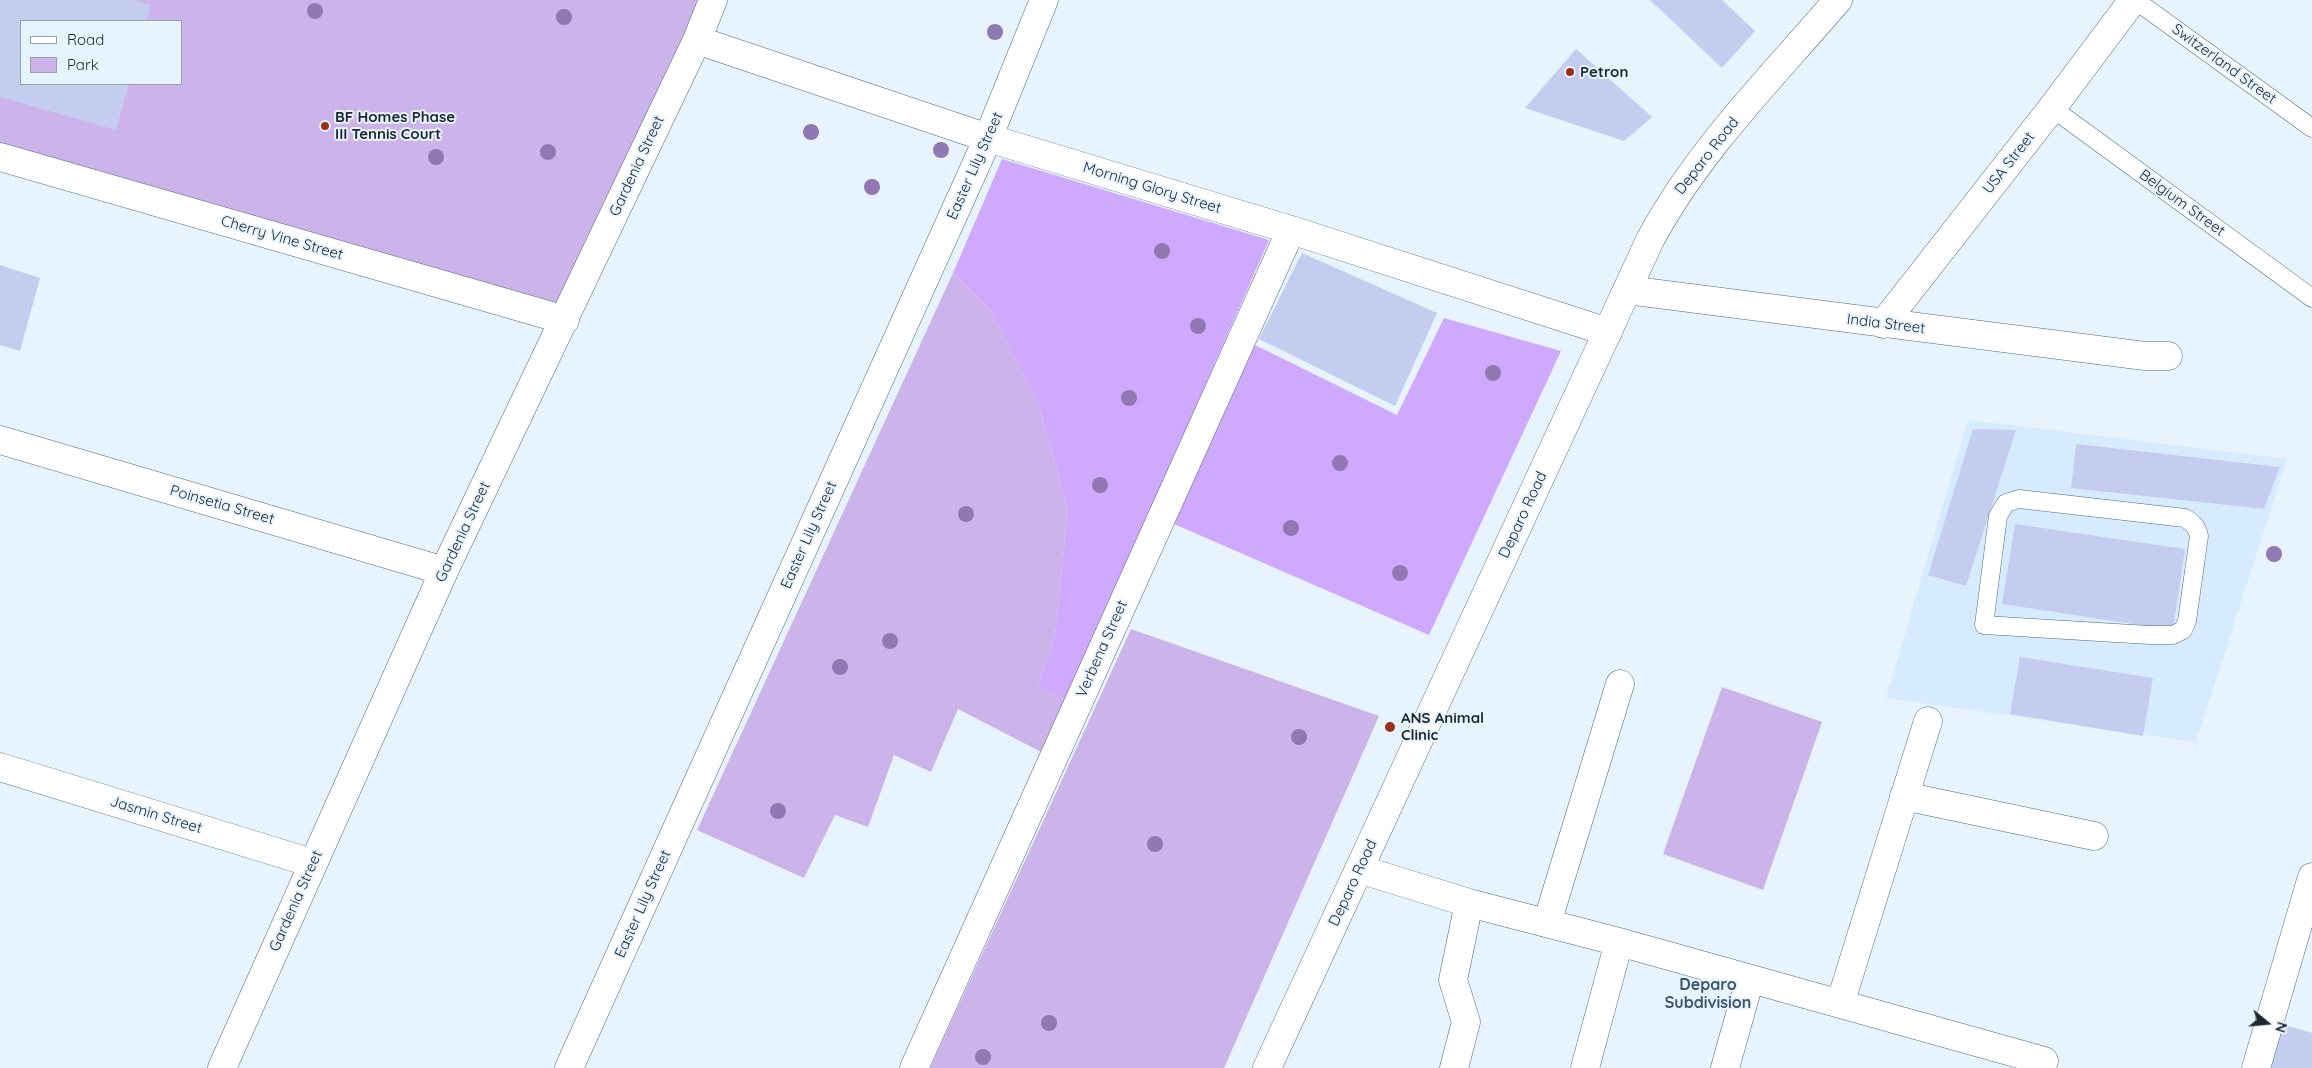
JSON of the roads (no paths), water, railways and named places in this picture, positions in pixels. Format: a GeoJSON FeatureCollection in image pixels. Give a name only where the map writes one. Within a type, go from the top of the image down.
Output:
{"type":"FeatureCollection","features":[{"type":"Feature","properties":{"kind":"street","name":"Gardenia Street"},"geometry":{"type":"LineString","coordinates":[[222,1068],[444,571],[697,40],[713,0]]}},
{"type":"Feature","properties":{"kind":"street","name":"Easter Lily Street"},"geometry":{"type":"LineString","coordinates":[[569,1068],[988,138],[1044,0]]}},
{"type":"Feature","properties":{"kind":"street","name":"Deparo Road"},"geometry":{"type":"LineString","coordinates":[[1267,1068],[1650,240],[1667,207],[1689,175],[1838,0]]}},
{"type":"Feature","properties":{"kind":"street","name":"USA Street"},"geometry":{"type":"LineString","coordinates":[[1882,324],[2052,108],[2134,0]]}},
{"type":"Feature","properties":{"kind":"street","name":"Morning Glory Street"},"geometry":{"type":"LineString","coordinates":[[697,40],[988,138],[1291,230],[1608,332]]}},
{"type":"Feature","properties":{"kind":"street","name":"Cherry Vine Street"},"geometry":{"type":"LineString","coordinates":[[0,157],[565,320]]}},
{"type":"Feature","properties":{"kind":"street","name":"Verbena Street"},"geometry":{"type":"LineString","coordinates":[[914,1068],[1291,230]]}},
{"type":"Feature","properties":{"kind":"street","name":"India Street"},"geometry":{"type":"LineString","coordinates":[[1627,290],[1882,324],[2157,356]]}},
{"type":"Feature","properties":{"kind":"street","name":"Poinsetia Street"},"geometry":{"type":"LineString","coordinates":[[0,440],[444,571]]}},
{"type":"Feature","properties":{"kind":"street"},"geometry":{"type":"LineString","coordinates":[[1547,923],[1620,684]]}},
{"type":"Feature","properties":{"kind":"street"},"geometry":{"type":"LineString","coordinates":[[1840,1004],[1928,721]]}},
{"type":"Feature","properties":{"kind":"street","name":"Jasmin Street"},"geometry":{"type":"LineString","coordinates":[[0,767],[312,863]]}},
{"type":"Feature","properties":{"kind":"street"},"geometry":{"type":"LineString","coordinates":[[1904,796],[2094,836]]}},
{"type":"Feature","properties":{"kind":"street"},"geometry":{"type":"LineString","coordinates":[[1359,868],[1469,904],[1619,942],[2044,1061]]}},
{"type":"Feature","properties":{"kind":"street"},"geometry":{"type":"LineString","coordinates":[[2256,1068],[2312,877]]}},
{"type":"Feature","properties":{"kind":"street"},"geometry":{"type":"LineString","coordinates":[[1454,1068],[1466,1022],[1453,980],[1469,904]]}},
{"type":"Feature","properties":{"kind":"street"},"geometry":{"type":"LineString","coordinates":[[1585,1068],[1619,942]]}},
{"type":"Feature","properties":{"kind":"street"},"geometry":{"type":"LineString","coordinates":[[1725,1068],[1750,979]]}},
{"type":"Feature","properties":{"kind":"lane","name":"Switzerland Street"},"geometry":{"type":"LineString","coordinates":[[2134,0],[2312,128]]}},
{"type":"Feature","properties":{"kind":"lane","name":"Belgium Street"},"geometry":{"type":"LineString","coordinates":[[2052,108],[2312,298]]}},
{"type":"Feature","properties":{"kind":"lane"},"geometry":{"type":"LineString","coordinates":[[2019,499],[2185,518],[2197,529],[2199,536],[2188,621],[2183,630],[2172,635],[1984,625],[1998,516],[2006,503],[2019,499]]}},
{"type":"Feature","properties":{"kind":"place","name":"Petron"},"geometry":{"type":"Point","coordinates":[1570,72]}},
{"type":"Feature","properties":{"kind":"place","name":"BF Homes Phase III Tennis Court"},"geometry":{"type":"Point","coordinates":[325,126]}},
{"type":"Feature","properties":{"kind":"place","name":"ANS Animal Clinic"},"geometry":{"type":"Point","coordinates":[1390,727]}},
{"type":"Feature","properties":{"kind":"district","name":"Deparo Subdivision"},"geometry":{"type":"Point","coordinates":[1708,994]}}]}
